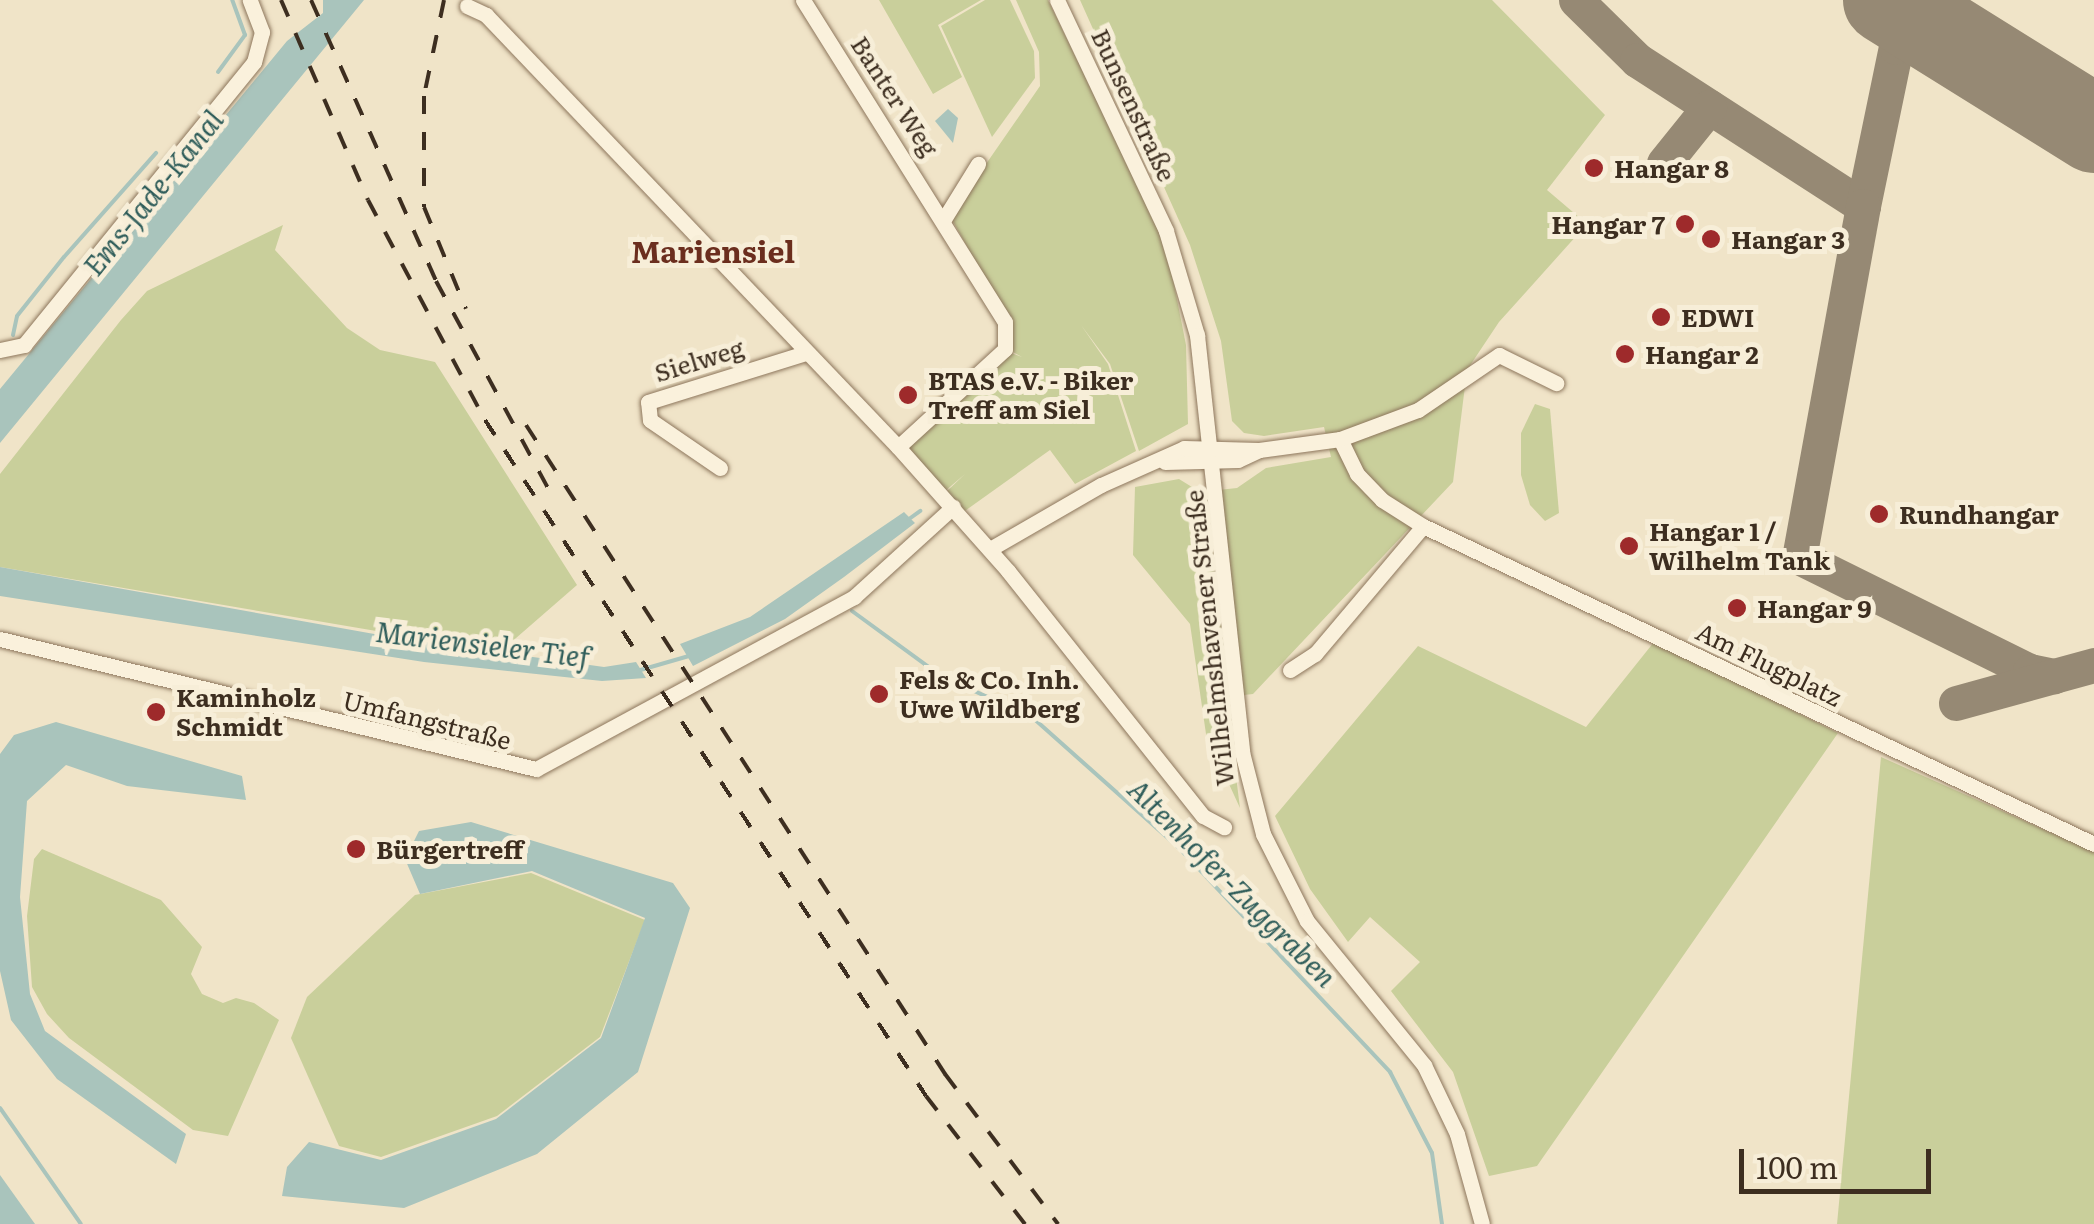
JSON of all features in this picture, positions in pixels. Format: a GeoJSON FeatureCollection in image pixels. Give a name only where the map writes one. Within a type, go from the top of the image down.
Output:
{"type":"FeatureCollection","features":[{"type":"Feature","properties":{"kind":"street"},"geometry":{"type":"LineString","coordinates":[[0,350],[24,345],[254,62],[262,32],[250,0]]}},
{"type":"Feature","properties":{"kind":"street","name":"Banter Weg"},"geometry":{"type":"LineString","coordinates":[[803,0],[944,219],[1004,322],[1005,349],[898,447]]}},
{"type":"Feature","properties":{"kind":"street","name":"Bunsenstraße"},"geometry":{"type":"LineString","coordinates":[[1057,0],[1166,231]]}},
{"type":"Feature","properties":{"kind":"street","name":"Wilhelmshavener Straße"},"geometry":{"type":"LineString","coordinates":[[467,6],[486,16],[898,447],[990,550],[1203,816],[1224,827]]}},
{"type":"Feature","properties":{"kind":"street"},"geometry":{"type":"LineString","coordinates":[[944,219],[978,164]]}},
{"type":"Feature","properties":{"kind":"street","name":"Wilhelmshavener Straße"},"geometry":{"type":"LineString","coordinates":[[1166,231],[1198,335],[1214,453],[1242,752],[1263,834],[1307,921],[1424,1065],[1461,1145],[1482,1224]]}},
{"type":"Feature","properties":{"kind":"street","name":"Sielweg"},"geometry":{"type":"LineString","coordinates":[[720,468],[650,420],[642,399],[806,352]]}},
{"type":"Feature","properties":{"kind":"street"},"geometry":{"type":"LineString","coordinates":[[1214,453],[1340,440],[1418,410],[1499,354],[1556,384]]}},
{"type":"Feature","properties":{"kind":"street","name":"Am Flugplatz"},"geometry":{"type":"LineString","coordinates":[[1340,440],[1358,474],[1382,500],[1423,526],[2094,844]]}},
{"type":"Feature","properties":{"kind":"street","name":"Wilhelmshavener Straße"},"geometry":{"type":"LineString","coordinates":[[990,550],[1101,485],[1165,462],[1184,448],[1214,453]]}},
{"type":"Feature","properties":{"kind":"street","name":"Umfangstraße"},"geometry":{"type":"LineString","coordinates":[[0,640],[536,769],[854,597],[953,507]]}},
{"type":"Feature","properties":{"kind":"street"},"geometry":{"type":"LineString","coordinates":[[1290,670],[1315,654],[1423,526]]}},
{"type":"Feature","properties":{"kind":"green space"},"geometry":{"type":"Polygon","coordinates":[[[879,0],[981,0],[938,25],[962,77],[933,94],[879,0]]]}},
{"type":"Feature","properties":{"kind":"green space"},"geometry":{"type":"Polygon","coordinates":[[[985,0],[1010,0],[1034,51],[1035,78],[992,137],[941,26],[985,0]]]}},
{"type":"Feature","properties":{"kind":"green space"},"geometry":{"type":"Polygon","coordinates":[[[1016,0],[1048,0],[1166,244],[1186,345],[1188,424],[1139,451],[1110,364],[1081,325],[1108,364],[1136,451],[1075,484],[1050,450],[962,513],[945,493],[965,474],[944,492],[903,446],[1006,351],[1022,357],[1007,349],[995,297],[950,216],[1040,86],[1039,52],[1016,0]]]}},
{"type":"Feature","properties":{"kind":"green space"},"geometry":{"type":"Polygon","coordinates":[[[1080,0],[1492,0],[1605,115],[1547,190],[1587,224],[1499,322],[1467,370],[1453,482],[1253,694],[1226,697],[1240,808],[1206,734],[1190,624],[1133,555],[1135,487],[1179,479],[1200,492],[1237,488],[1266,468],[1331,457],[1324,427],[1264,436],[1244,433],[1232,421],[1221,341],[1190,245],[1080,0]]]}},
{"type":"Feature","properties":{"kind":"green space"},"geometry":{"type":"Polygon","coordinates":[[[283,225],[275,250],[347,328],[380,350],[435,362],[577,585],[500,652],[0,567],[0,474],[121,320],[147,291],[283,225]]]}},
{"type":"Feature","properties":{"kind":"green space"},"geometry":{"type":"Polygon","coordinates":[[[1535,404],[1550,409],[1559,513],[1545,521],[1530,505],[1521,475],[1521,433],[1535,404]]]}},
{"type":"Feature","properties":{"kind":"green space"},"geometry":{"type":"Polygon","coordinates":[[[1654,642],[1838,733],[1537,1166],[1489,1176],[1453,1072],[1391,991],[1420,962],[1370,917],[1348,942],[1310,889],[1275,816],[1418,646],[1586,727],[1654,642]]]}},
{"type":"Feature","properties":{"kind":"green space"},"geometry":{"type":"Polygon","coordinates":[[[1881,757],[2094,852],[2094,1224],[1837,1224],[1881,757]]]}},
{"type":"Feature","properties":{"kind":"green space"},"geometry":{"type":"Polygon","coordinates":[[[42,849],[161,900],[202,947],[191,974],[202,994],[223,1003],[236,998],[254,1003],[279,1020],[228,1136],[193,1130],[69,1038],[47,1014],[32,987],[27,916],[34,859],[42,849]]]}},
{"type":"Feature","properties":{"kind":"green space"},"geometry":{"type":"Polygon","coordinates":[[[531,873],[645,920],[600,1037],[497,1116],[381,1157],[339,1146],[291,1038],[307,997],[415,895],[531,873]]]}},
{"type":"Feature","properties":{"kind":"water"},"geometry":{"type":"Polygon","coordinates":[[[323,0],[364,0],[0,443],[0,389],[287,41],[323,13],[323,0]]]}},
{"type":"Feature","properties":{"kind":"water"},"geometry":{"type":"Polygon","coordinates":[[[948,109],[958,118],[953,143],[935,121],[948,109]]]}},
{"type":"Feature","properties":{"kind":"water"},"geometry":{"type":"Polygon","coordinates":[[[904,512],[915,523],[844,577],[785,619],[693,666],[680,644],[750,617],[904,512]]]}},
{"type":"Feature","properties":{"kind":"water"},"geometry":{"type":"Polygon","coordinates":[[[0,567],[391,637],[604,667],[636,662],[646,678],[602,681],[424,662],[0,596],[0,567]]]}},
{"type":"Feature","properties":{"kind":"water"},"geometry":{"type":"Polygon","coordinates":[[[56,722],[242,776],[246,800],[127,786],[66,765],[27,801],[20,897],[30,994],[45,1031],[186,1134],[176,1164],[57,1079],[11,1020],[0,971],[0,754],[14,735],[56,722]]]}},
{"type":"Feature","properties":{"kind":"water"},"geometry":{"type":"Polygon","coordinates":[[[471,822],[673,883],[690,908],[638,1072],[537,1154],[404,1208],[282,1196],[287,1167],[309,1142],[381,1160],[496,1119],[601,1038],[645,918],[532,871],[420,894],[405,859],[419,831],[471,822]]]}},
{"type":"Feature","properties":{"kind":"water"},"geometry":{"type":"Polygon","coordinates":[[[0,1175],[35,1224],[0,1224],[0,1175]]]}},
{"type":"Feature","properties":{"kind":"waterway"},"geometry":{"type":"LineString","coordinates":[[218,72],[245,35],[232,0]]}},
{"type":"Feature","properties":{"kind":"waterway","name":"Ems-Jade-Kanal"},"geometry":{"type":"LineString","coordinates":[[13,335],[17,316],[156,153]]}},
{"type":"Feature","properties":{"kind":"waterway","name":"Mariensieler Tief"},"geometry":{"type":"LineString","coordinates":[[909,519],[920,511]]}},
{"type":"Feature","properties":{"kind":"waterway","name":"Altenhofer-Zuggraben"},"geometry":{"type":"LineString","coordinates":[[852,611],[941,676],[1032,717],[1179,848],[1390,1072],[1432,1153],[1442,1224]]}},
{"type":"Feature","properties":{"kind":"waterway","name":"Mariensieler Tief"},"geometry":{"type":"LineString","coordinates":[[637,671],[689,656]]}},
{"type":"Feature","properties":{"kind":"waterway"},"geometry":{"type":"LineString","coordinates":[[0,1108],[81,1224]]}},
{"type":"Feature","properties":{"kind":"taxiway"},"geometry":{"type":"LineString","coordinates":[[1576,0],[1637,60],[1863,206],[1896,47],[1918,28],[1936,31]]}},
{"type":"Feature","properties":{"kind":"taxiway"},"geometry":{"type":"LineString","coordinates":[[1664,163],[1709,107]]}},
{"type":"Feature","properties":{"kind":"taxiway"},"geometry":{"type":"LineString","coordinates":[[1863,206],[1799,557],[2030,671],[2054,676]]}},
{"type":"Feature","properties":{"kind":"taxiway"},"geometry":{"type":"LineString","coordinates":[[1956,703],[2094,665]]}},
{"type":"Feature","properties":{"kind":"runway"},"geometry":{"type":"LineString","coordinates":[[1887,0],[2094,129]]}},
{"type":"Feature","properties":{"kind":"railway"},"geometry":{"type":"LineString","coordinates":[[281,0],[368,200],[485,420],[926,1096],[1025,1224]]}},
{"type":"Feature","properties":{"kind":"railway"},"geometry":{"type":"LineString","coordinates":[[311,0],[436,281],[554,499]]}},
{"type":"Feature","properties":{"kind":"railway"},"geometry":{"type":"LineString","coordinates":[[444,0],[424,96],[424,207],[466,309]]}},
{"type":"Feature","properties":{"kind":"railway"},"geometry":{"type":"LineString","coordinates":[[526,425],[945,1074],[1058,1224]]}},
{"type":"Feature","properties":{"kind":"place","name":"Hangar 8"},"geometry":{"type":"Point","coordinates":[1594,168]}},
{"type":"Feature","properties":{"kind":"place","name":"Hangar 7"},"geometry":{"type":"Point","coordinates":[1685,224]}},
{"type":"Feature","properties":{"kind":"place","name":"Hangar 3"},"geometry":{"type":"Point","coordinates":[1711,239]}},
{"type":"Feature","properties":{"kind":"place","name":"EDWI"},"geometry":{"type":"Point","coordinates":[1661,317]}},
{"type":"Feature","properties":{"kind":"place","name":"Hangar 2"},"geometry":{"type":"Point","coordinates":[1625,354]}},
{"type":"Feature","properties":{"kind":"place","name":"BTAS e.V. - Biker Treff am Siel"},"geometry":{"type":"Point","coordinates":[908,395]}},
{"type":"Feature","properties":{"kind":"place","name":"Rundhangar"},"geometry":{"type":"Point","coordinates":[1879,514]}},
{"type":"Feature","properties":{"kind":"place","name":"Hangar 1 / Wilhelm Tank"},"geometry":{"type":"Point","coordinates":[1629,546]}},
{"type":"Feature","properties":{"kind":"place","name":"Hangar 9"},"geometry":{"type":"Point","coordinates":[1737,608]}},
{"type":"Feature","properties":{"kind":"place","name":"Fels & Co. Inh. Uwe Wildberg"},"geometry":{"type":"Point","coordinates":[879,694]}},
{"type":"Feature","properties":{"kind":"place","name":"Kaminholz Schmidt"},"geometry":{"type":"Point","coordinates":[156,712]}},
{"type":"Feature","properties":{"kind":"place","name":"Bürgertreff"},"geometry":{"type":"Point","coordinates":[356,849]}},
{"type":"Feature","properties":{"kind":"district","name":"Mariensiel"},"geometry":{"type":"Point","coordinates":[713,250]}}]}
